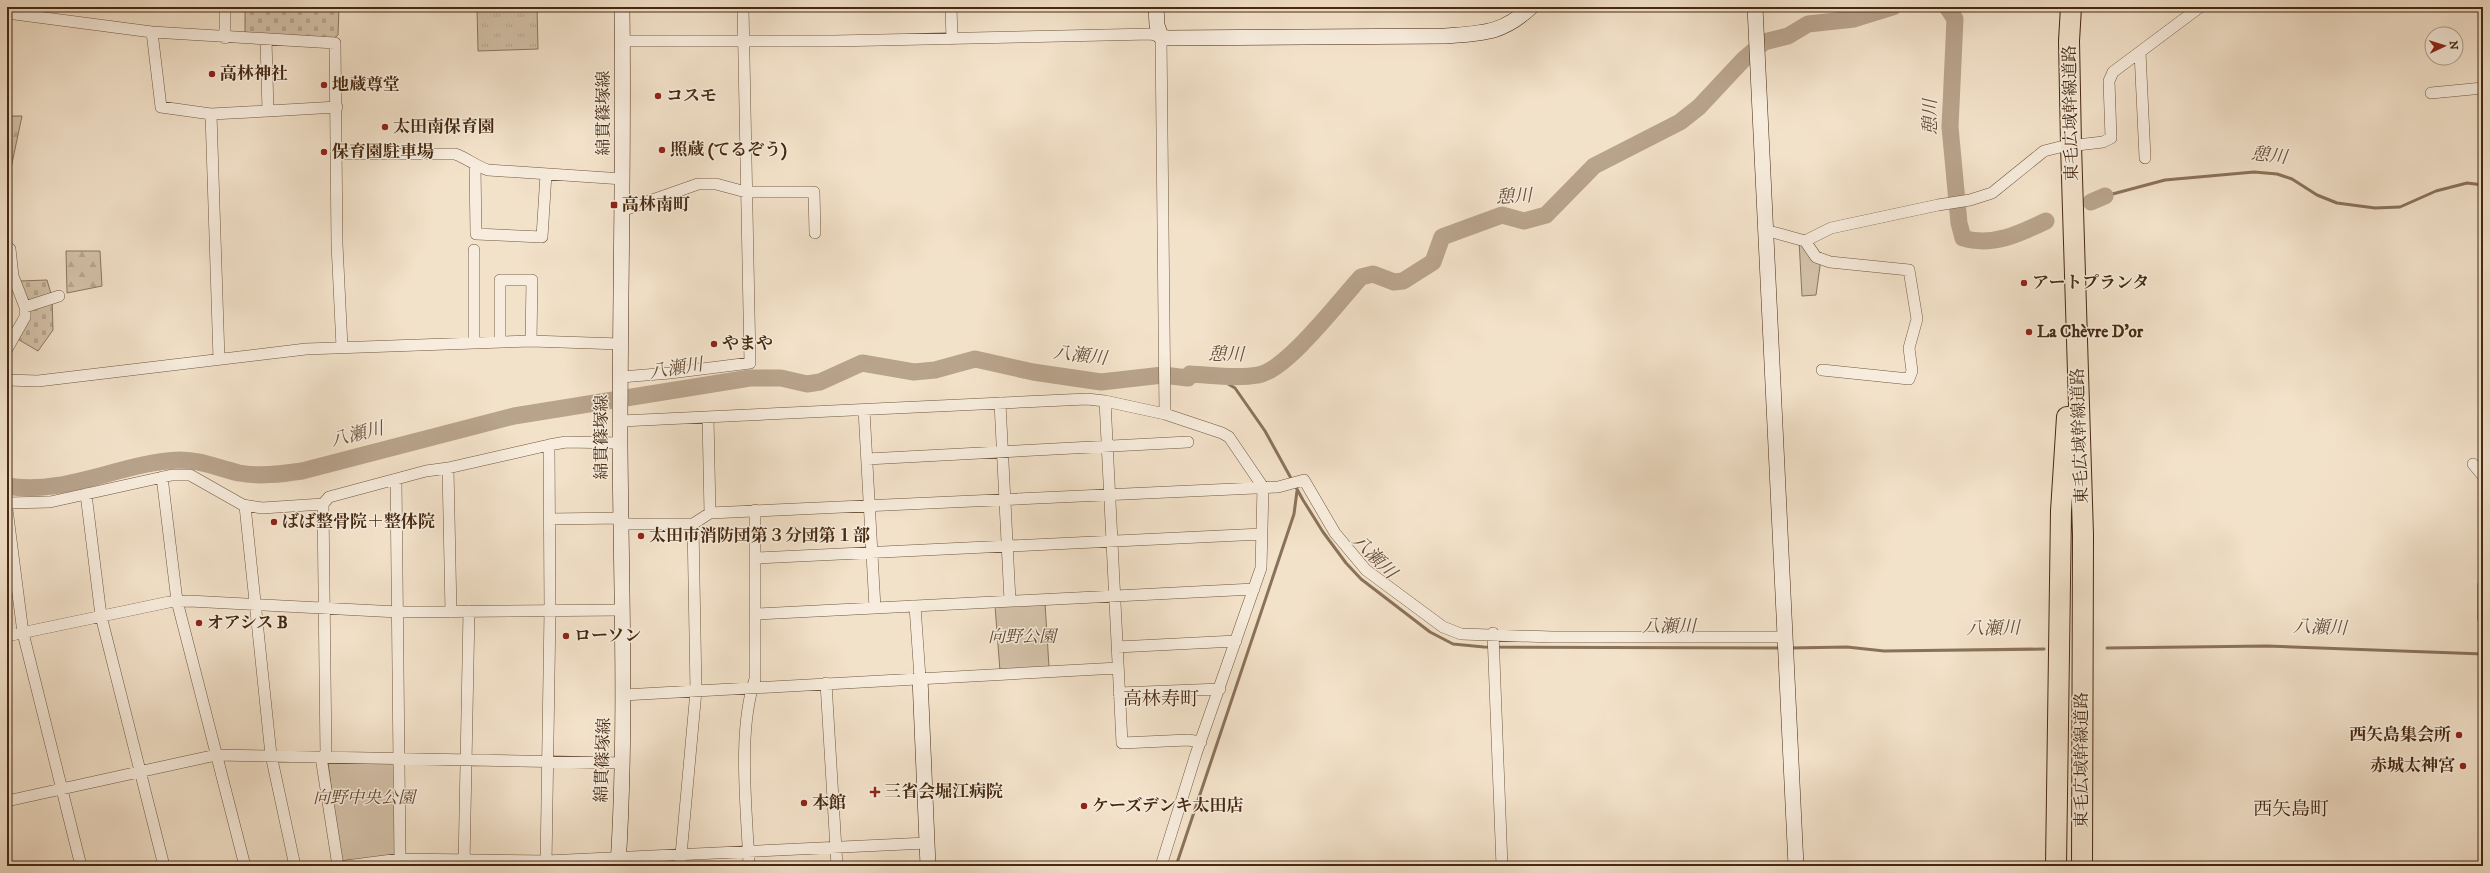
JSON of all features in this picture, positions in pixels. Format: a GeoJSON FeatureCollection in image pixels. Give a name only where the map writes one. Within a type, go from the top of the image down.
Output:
{"type":"FeatureCollection","features":[{"type":"Feature","properties":{"kind":"highway","name":"東毛広域幹線道路"},"geometry":{"type":"LineString","coordinates":[[2058,7],[2080,446],[2083,543],[2082,866]]}},
{"type":"Feature","properties":{"kind":"highway","name":"東毛広域幹線道路"},"geometry":{"type":"LineString","coordinates":[[2069,866],[2072,633],[2067,417],[2065,146],[2071,7]]}},
{"type":"Feature","properties":{"kind":"highway"},"geometry":{"type":"LineString","coordinates":[[2056,866],[2061,511],[2067,417]]}},
{"type":"Feature","properties":{"kind":"highway"},"geometry":{"type":"LineString","coordinates":[[2080,446],[2090,512],[2095,866]]}},
{"type":"Feature","properties":{"kind":"street"},"geometry":{"type":"LineString","coordinates":[[225,7],[225,38]]}},
{"type":"Feature","properties":{"kind":"street","name":"綿貫篠塚線"},"geometry":{"type":"LineString","coordinates":[[618,862],[623,764],[622,521],[620,443],[624,210],[622,7]]}},
{"type":"Feature","properties":{"kind":"street"},"geometry":{"type":"LineString","coordinates":[[621,379],[750,363],[744,7]]}},
{"type":"Feature","properties":{"kind":"street"},"geometry":{"type":"LineString","coordinates":[[951,7],[952,39]]}},
{"type":"Feature","properties":{"kind":"street"},"geometry":{"type":"LineString","coordinates":[[1156,7],[1161,37],[1165,414]]}},
{"type":"Feature","properties":{"kind":"street"},"geometry":{"type":"LineString","coordinates":[[623,42],[952,39],[1151,34],[1161,37],[1445,36],[1481,33],[1496,30],[1516,22],[1531,7]]}},
{"type":"Feature","properties":{"kind":"street"},"geometry":{"type":"LineString","coordinates":[[1755,7],[1796,866]]}},
{"type":"Feature","properties":{"kind":"street"},"geometry":{"type":"LineString","coordinates":[[1805,242],[1831,228],[1938,205],[1970,200],[1992,193],[2044,151],[2065,146],[2103,142],[2111,138],[2108,81],[2112,72],[2200,7]]}},
{"type":"Feature","properties":{"kind":"street"},"geometry":{"type":"LineString","coordinates":[[7,13],[152,32],[225,38],[335,43],[337,107],[337,244],[342,347]]}},
{"type":"Feature","properties":{"kind":"street"},"geometry":{"type":"LineString","coordinates":[[152,32],[161,107],[211,114],[337,107]]}},
{"type":"Feature","properties":{"kind":"street"},"geometry":{"type":"LineString","coordinates":[[266,40],[268,110]]}},
{"type":"Feature","properties":{"kind":"street"},"geometry":{"type":"LineString","coordinates":[[2140,52],[2145,158]]}},
{"type":"Feature","properties":{"kind":"street"},"geometry":{"type":"LineString","coordinates":[[2431,93],[2483,88]]}},
{"type":"Feature","properties":{"kind":"street"},"geometry":{"type":"LineString","coordinates":[[211,114],[219,359]]}},
{"type":"Feature","properties":{"kind":"street"},"geometry":{"type":"LineString","coordinates":[[337,154],[455,154],[465,157],[475,166],[488,170],[623,179]]}},
{"type":"Feature","properties":{"kind":"street"},"geometry":{"type":"LineString","coordinates":[[475,166],[476,234],[542,237],[546,174]]}},
{"type":"Feature","properties":{"kind":"street"},"geometry":{"type":"LineString","coordinates":[[624,210],[698,184],[716,184],[746,192],[814,192],[815,233]]}},
{"type":"Feature","properties":{"kind":"street"},"geometry":{"type":"LineString","coordinates":[[1765,230],[1805,242],[1816,257],[1830,262],[1909,270],[1917,319],[1909,348],[1912,370],[1909,379],[1822,370]]}},
{"type":"Feature","properties":{"kind":"street"},"geometry":{"type":"LineString","coordinates":[[7,349],[24,317],[25,307],[14,276],[10,248]]}},
{"type":"Feature","properties":{"kind":"street"},"geometry":{"type":"LineString","coordinates":[[474,250],[474,343]]}},
{"type":"Feature","properties":{"kind":"street"},"geometry":{"type":"LineString","coordinates":[[500,342],[500,280],[532,280],[531,341]]}},
{"type":"Feature","properties":{"kind":"street"},"geometry":{"type":"LineString","coordinates":[[25,307],[59,296]]}},
{"type":"Feature","properties":{"kind":"street"},"geometry":{"type":"LineString","coordinates":[[7,380],[38,381],[219,359],[342,347],[531,341],[621,344]]}},
{"type":"Feature","properties":{"kind":"street"},"geometry":{"type":"LineString","coordinates":[[621,419],[708,417],[1087,399],[1105,401],[1165,414],[1229,437],[1263,487],[1261,568],[1201,742],[1161,866]]}},
{"type":"Feature","properties":{"kind":"street"},"geometry":{"type":"LineString","coordinates":[[1105,401],[1122,743],[1188,740],[1201,742]]}},
{"type":"Feature","properties":{"kind":"street"},"geometry":{"type":"LineString","coordinates":[[1000,403],[1010,601]]}},
{"type":"Feature","properties":{"kind":"street"},"geometry":{"type":"LineString","coordinates":[[864,410],[875,608]]}},
{"type":"Feature","properties":{"kind":"street"},"geometry":{"type":"LineString","coordinates":[[708,417],[710,512]]}},
{"type":"Feature","properties":{"kind":"street"},"geometry":{"type":"LineString","coordinates":[[338,866],[324,757],[325,608],[323,504],[328,497],[426,470],[448,468],[566,442],[620,443]]}},
{"type":"Feature","properties":{"kind":"street"},"geometry":{"type":"LineString","coordinates":[[866,459],[1188,442]]}},
{"type":"Feature","properties":{"kind":"street"},"geometry":{"type":"LineString","coordinates":[[546,863],[550,610],[548,445]]}},
{"type":"Feature","properties":{"kind":"street"},"geometry":{"type":"LineString","coordinates":[[2473,464],[2483,476]]}},
{"type":"Feature","properties":{"kind":"street"},"geometry":{"type":"LineString","coordinates":[[448,468],[451,612]]}},
{"type":"Feature","properties":{"kind":"street"},"geometry":{"type":"LineString","coordinates":[[7,503],[50,502],[162,477],[190,475],[245,506],[262,508],[323,504]]}},
{"type":"Feature","properties":{"kind":"street"},"geometry":{"type":"LineString","coordinates":[[162,477],[177,602],[245,866]]}},
{"type":"Feature","properties":{"kind":"street"},"geometry":{"type":"LineString","coordinates":[[396,479],[400,859]]}},
{"type":"Feature","properties":{"kind":"street"},"geometry":{"type":"LineString","coordinates":[[549,519],[693,524],[710,512],[1282,486],[1304,480],[1336,534],[1366,570],[1443,627],[1461,634],[1785,645]]}},
{"type":"Feature","properties":{"kind":"street"},"geometry":{"type":"LineString","coordinates":[[86,494],[101,616],[139,772],[164,866]]}},
{"type":"Feature","properties":{"kind":"street"},"geometry":{"type":"LineString","coordinates":[[245,506],[271,755],[295,866]]}},
{"type":"Feature","properties":{"kind":"street"},"geometry":{"type":"LineString","coordinates":[[7,509],[23,633],[81,866]]}},
{"type":"Feature","properties":{"kind":"street"},"geometry":{"type":"LineString","coordinates":[[750,866],[745,739],[752,687],[755,679],[755,510]]}},
{"type":"Feature","properties":{"kind":"street"},"geometry":{"type":"LineString","coordinates":[[680,860],[696,691],[693,524]]}},
{"type":"Feature","properties":{"kind":"street"},"geometry":{"type":"LineString","coordinates":[[756,558],[872,555],[1262,534]]}},
{"type":"Feature","properties":{"kind":"street"},"geometry":{"type":"LineString","coordinates":[[2483,586],[2483,618]]}},
{"type":"Feature","properties":{"kind":"street"},"geometry":{"type":"LineString","coordinates":[[756,614],[1254,589]]}},
{"type":"Feature","properties":{"kind":"street"},"geometry":{"type":"LineString","coordinates":[[7,636],[177,602],[398,612],[622,610]]}},
{"type":"Feature","properties":{"kind":"street"},"geometry":{"type":"LineString","coordinates":[[915,606],[920,678],[928,866]]}},
{"type":"Feature","properties":{"kind":"street"},"geometry":{"type":"LineString","coordinates":[[464,863],[469,611]]}},
{"type":"Feature","properties":{"kind":"street"},"geometry":{"type":"LineString","coordinates":[[1492,636],[1502,866]]}},
{"type":"Feature","properties":{"kind":"street"},"geometry":{"type":"LineString","coordinates":[[1117,647],[1236,641]]}},
{"type":"Feature","properties":{"kind":"street"},"geometry":{"type":"LineString","coordinates":[[623,695],[1118,668]]}},
{"type":"Feature","properties":{"kind":"street"},"geometry":{"type":"LineString","coordinates":[[826,683],[837,866]]}},
{"type":"Feature","properties":{"kind":"street"},"geometry":{"type":"LineString","coordinates":[[1119,693],[1220,689]]}},
{"type":"Feature","properties":{"kind":"street"},"geometry":{"type":"LineString","coordinates":[[7,802],[216,755],[547,761],[623,764]]}},
{"type":"Feature","properties":{"kind":"street"},"geometry":{"type":"LineString","coordinates":[[346,866],[400,859],[464,863],[680,860],[749,851],[927,843]]}},
{"type":"Feature","properties":{"kind":"green space"},"geometry":{"type":"Polygon","coordinates":[[[245,7],[339,7],[338,35],[331,40],[245,35],[245,7]]]}},
{"type":"Feature","properties":{"kind":"green space"},"geometry":{"type":"Polygon","coordinates":[[[477,7],[537,7],[538,49],[478,51],[477,7]]]}},
{"type":"Feature","properties":{"kind":"green space"},"geometry":{"type":"Polygon","coordinates":[[[7,116],[22,116],[7,187],[7,116]]]}},
{"type":"Feature","properties":{"kind":"green space"},"geometry":{"type":"Polygon","coordinates":[[[1799,240],[1821,259],[1816,295],[1802,296],[1799,240]]]}},
{"type":"Feature","properties":{"kind":"green space"},"geometry":{"type":"Polygon","coordinates":[[[66,251],[100,251],[102,286],[67,293],[66,251]]]}},
{"type":"Feature","properties":{"kind":"green space"},"geometry":{"type":"Polygon","coordinates":[[[47,280],[52,297],[53,330],[38,351],[16,338],[28,316],[20,281],[47,280]]]}},
{"type":"Feature","properties":{"kind":"green space","name":"向野公園"},"geometry":{"type":"Polygon","coordinates":[[[1045,603],[1049,667],[1000,671],[995,606],[1045,603]]]}},
{"type":"Feature","properties":{"kind":"green space","name":"向野中央公園"},"geometry":{"type":"Polygon","coordinates":[[[328,762],[394,762],[397,856],[340,861],[328,762]]]}},
{"type":"Feature","properties":{"kind":"waterway","name":"八瀬川"},"geometry":{"type":"LineString","coordinates":[[7,486],[29,488],[72,483],[137,466],[180,460],[188,460],[239,473],[254,475],[270,475],[302,471],[514,416],[750,378],[781,378],[807,384],[820,382],[862,363],[914,372],[935,370],[975,359],[1033,372],[1101,382],[1163,375],[1188,378],[1190,374],[1233,377],[1258,375],[1270,371],[1297,348],[1327,317],[1361,277],[1373,274],[1394,282],[1403,281],[1433,262],[1442,237],[1502,215],[1524,221],[1546,215],[1594,166],[1680,122],[1699,107],[1743,60],[1764,42],[1788,36],[1808,24],[1854,19],[1893,7]]}},
{"type":"Feature","properties":{"kind":"waterway","name":"憩川"},"geometry":{"type":"LineString","coordinates":[[1947,7],[1955,19],[1950,127],[1959,223],[1963,238],[1984,241],[2005,238],[2046,221]]}},
{"type":"Feature","properties":{"kind":"waterway","name":"憩川"},"geometry":{"type":"LineString","coordinates":[[2105,196],[2165,180],[2254,172],[2277,174],[2292,179],[2317,195],[2337,203],[2375,208],[2400,207],[2436,191],[2467,183],[2483,185]]}},
{"type":"Feature","properties":{"kind":"waterway","name":"憩川"},"geometry":{"type":"LineString","coordinates":[[2091,202],[2105,196]]}},
{"type":"Feature","properties":{"kind":"waterway","name":"八瀬川"},"geometry":{"type":"LineString","coordinates":[[1188,378],[1218,378],[1235,388],[1265,431],[1303,500],[1323,532],[1346,563],[1361,579],[1430,632],[1453,644],[1484,647],[1782,648]]}},
{"type":"Feature","properties":{"kind":"waterway"},"geometry":{"type":"LineString","coordinates":[[1176,866],[1294,514],[1297,491]]}},
{"type":"Feature","properties":{"kind":"waterway","name":"八瀬川"},"geometry":{"type":"LineString","coordinates":[[2107,648],[2267,646],[2483,654]]}},
{"type":"Feature","properties":{"kind":"waterway","name":"八瀬川"},"geometry":{"type":"LineString","coordinates":[[1790,648],[1847,647],[1884,651],[2044,649]]}},
{"type":"Feature","properties":{"kind":"place","name":"高林神社"},"geometry":{"type":"Point","coordinates":[212,74]}},
{"type":"Feature","properties":{"kind":"place","name":"地蔵尊堂"},"geometry":{"type":"Point","coordinates":[324,85]}},
{"type":"Feature","properties":{"kind":"place","name":"コスモ"},"geometry":{"type":"Point","coordinates":[658,96]}},
{"type":"Feature","properties":{"kind":"place","name":"太田南保育園"},"geometry":{"type":"Point","coordinates":[385,127]}},
{"type":"Feature","properties":{"kind":"place","name":"照蔵 (てるぞう)"},"geometry":{"type":"Point","coordinates":[662,150]}},
{"type":"Feature","properties":{"kind":"place","name":"保育園駐車場"},"geometry":{"type":"Point","coordinates":[324,152]}},
{"type":"Feature","properties":{"kind":"place","name":"高林南町"},"geometry":{"type":"Point","coordinates":[614,205]}},
{"type":"Feature","properties":{"kind":"place","name":"アートプランタ"},"geometry":{"type":"Point","coordinates":[2024,283]}},
{"type":"Feature","properties":{"kind":"place","name":"La Chèvre D'or"},"geometry":{"type":"Point","coordinates":[2029,332]}},
{"type":"Feature","properties":{"kind":"place","name":"やまや"},"geometry":{"type":"Point","coordinates":[714,344]}},
{"type":"Feature","properties":{"kind":"place","name":"ばば整骨院＋整体院"},"geometry":{"type":"Point","coordinates":[274,522]}},
{"type":"Feature","properties":{"kind":"place","name":"太田市消防団第３分団第１部"},"geometry":{"type":"Point","coordinates":[641,536]}},
{"type":"Feature","properties":{"kind":"place","name":"オアシス B"},"geometry":{"type":"Point","coordinates":[199,623]}},
{"type":"Feature","properties":{"kind":"place","name":"ローソン"},"geometry":{"type":"Point","coordinates":[566,636]}},
{"type":"Feature","properties":{"kind":"place","name":"西矢島集会所"},"geometry":{"type":"Point","coordinates":[2459,735]}},
{"type":"Feature","properties":{"kind":"place","name":"赤城太神宮"},"geometry":{"type":"Point","coordinates":[2463,766]}},
{"type":"Feature","properties":{"kind":"place","name":"三省会堀江病院"},"geometry":{"type":"Point","coordinates":[875,792]}},
{"type":"Feature","properties":{"kind":"place","name":"本館"},"geometry":{"type":"Point","coordinates":[804,803]}},
{"type":"Feature","properties":{"kind":"place","name":"ケーズデンキ太田店"},"geometry":{"type":"Point","coordinates":[1084,806]}},
{"type":"Feature","properties":{"kind":"district","name":"高林寿町"},"geometry":{"type":"Point","coordinates":[1161,699]}},
{"type":"Feature","properties":{"kind":"district","name":"西矢島町"},"geometry":{"type":"Point","coordinates":[2291,809]}}]}
